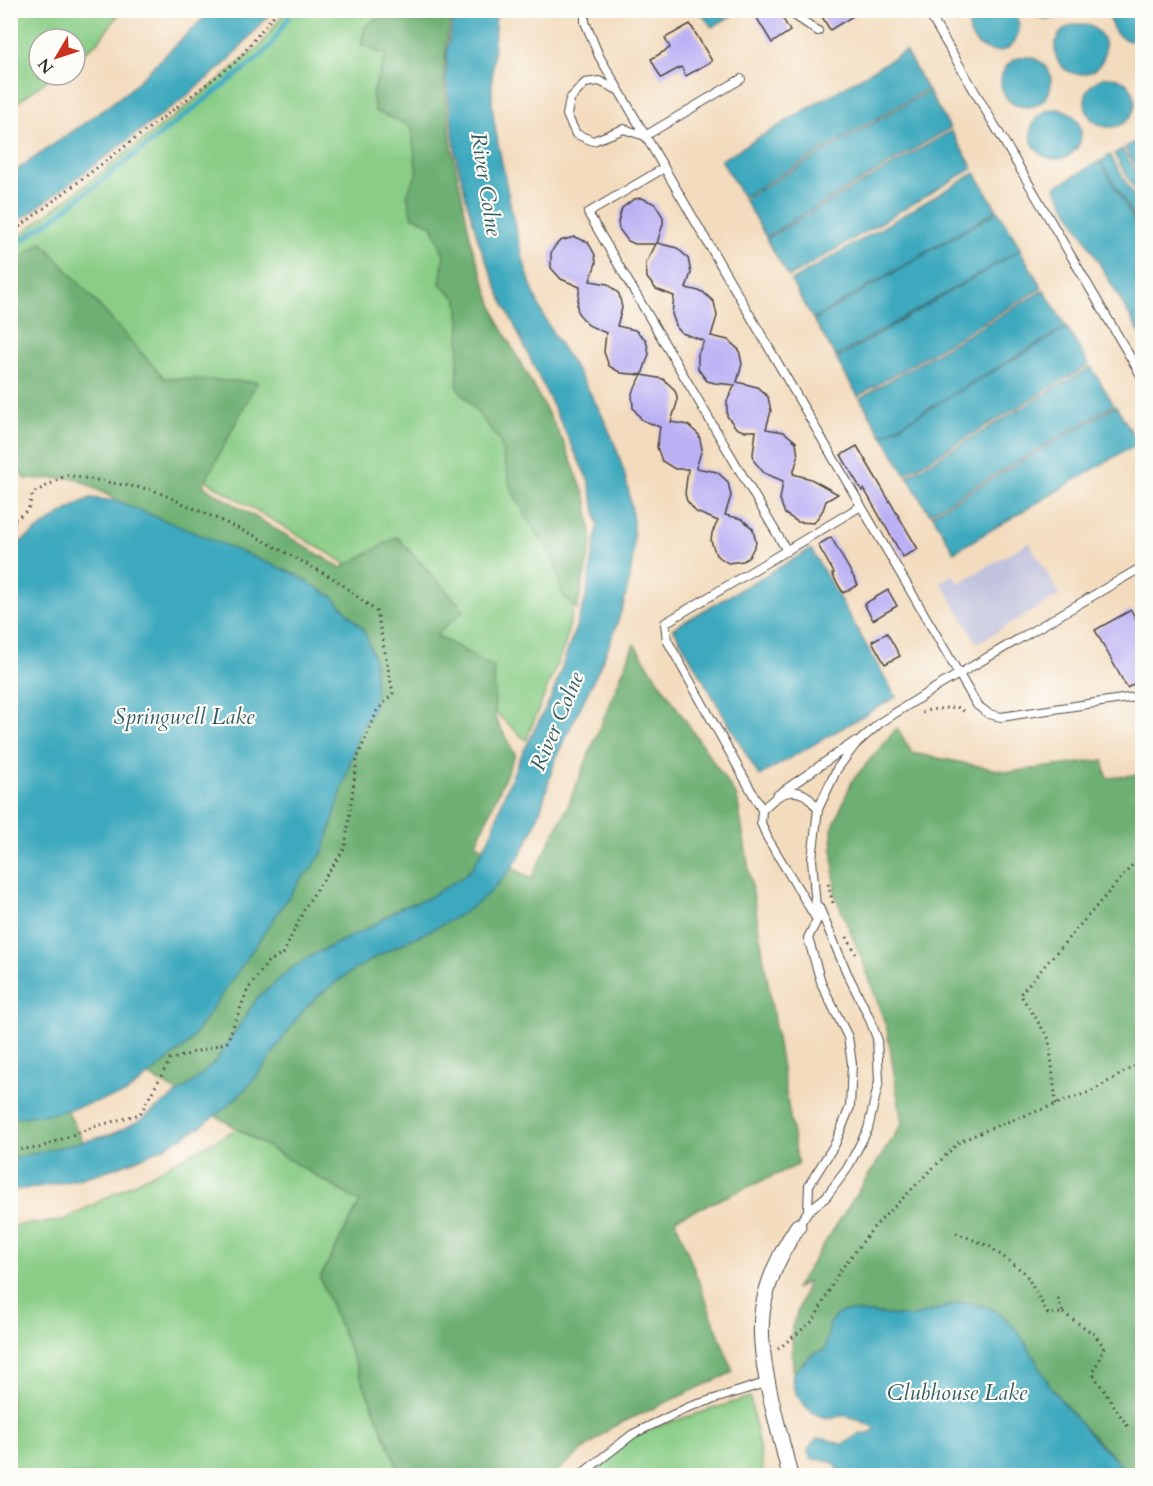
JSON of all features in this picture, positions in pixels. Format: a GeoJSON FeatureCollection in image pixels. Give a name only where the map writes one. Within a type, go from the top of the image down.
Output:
{"type":"FeatureCollection","features":[{"type":"Feature","properties":{"kind":"street"},"geometry":{"type":"LineString","coordinates":[[790,1476],[768,1382],[761,1322],[763,1304],[780,1254],[798,1226]]}},
{"type":"Feature","properties":{"kind":"lane"},"geometry":{"type":"LineString","coordinates":[[585,10],[585,22],[599,57],[977,705],[989,714],[1001,717],[1143,696]]}},
{"type":"Feature","properties":{"kind":"lane"},"geometry":{"type":"LineString","coordinates":[[791,10],[794,15],[818,31]]}},
{"type":"Feature","properties":{"kind":"lane"},"geometry":{"type":"LineString","coordinates":[[927,11],[1143,377]]}},
{"type":"Feature","properties":{"kind":"lane"},"geometry":{"type":"LineString","coordinates":[[618,90],[598,81],[585,83],[570,99],[567,115],[576,134],[593,141],[624,129],[645,136],[741,79]]}},
{"type":"Feature","properties":{"kind":"lane"},"geometry":{"type":"LineString","coordinates":[[664,168],[588,213],[787,551]]}},
{"type":"Feature","properties":{"kind":"lane"},"geometry":{"type":"LineString","coordinates":[[762,810],[668,640],[665,623],[861,506]]}},
{"type":"Feature","properties":{"kind":"lane"},"geometry":{"type":"LineString","coordinates":[[817,920],[760,823],[762,810],[776,796],[935,688],[1143,567]]}},
{"type":"Feature","properties":{"kind":"lane"},"geometry":{"type":"LineString","coordinates":[[808,1211],[809,1185],[835,1144],[850,1107],[852,1064],[848,1037],[822,986],[808,938],[817,920],[812,859],[818,809],[837,769],[866,734]]}},
{"type":"Feature","properties":{"kind":"lane"},"geometry":{"type":"LineString","coordinates":[[776,796],[789,792],[804,794],[818,809]]}},
{"type":"Feature","properties":{"kind":"lane"},"geometry":{"type":"LineString","coordinates":[[798,1226],[808,1211],[826,1197],[847,1169],[868,1129],[879,1081],[877,1038],[817,903]]}},
{"type":"Feature","properties":{"kind":"lane"},"geometry":{"type":"LineString","coordinates":[[579,1476],[633,1434],[689,1407],[768,1382]]}},
{"type":"Feature","properties":{"kind":"path"},"geometry":{"type":"LineString","coordinates":[[10,234],[237,61],[278,10]]}},
{"type":"Feature","properties":{"kind":"path"},"geometry":{"type":"LineString","coordinates":[[10,523],[28,510],[33,492],[67,475],[153,490],[255,536],[336,580],[377,612],[393,693],[376,711],[357,759],[345,848],[307,904],[283,954],[268,962],[248,989],[227,1042],[170,1060],[140,1114],[93,1127],[39,1148],[10,1150]]}},
{"type":"Feature","properties":{"kind":"path"},"geometry":{"type":"LineString","coordinates":[[921,714],[929,710],[957,707],[973,717]]}},
{"type":"Feature","properties":{"kind":"path"},"geometry":{"type":"LineString","coordinates":[[1056,1104],[1049,1039],[1020,994],[1143,854]]}},
{"type":"Feature","properties":{"kind":"path"},"geometry":{"type":"LineString","coordinates":[[828,883],[833,904]]}},
{"type":"Feature","properties":{"kind":"path"},"geometry":{"type":"LineString","coordinates":[[846,934],[856,954]]}},
{"type":"Feature","properties":{"kind":"path"},"geometry":{"type":"LineString","coordinates":[[765,1359],[814,1320],[839,1272],[874,1227],[959,1142],[1092,1091],[1143,1062]]}},
{"type":"Feature","properties":{"kind":"path"},"geometry":{"type":"LineString","coordinates":[[956,1233],[989,1246],[1025,1273],[1048,1314],[1064,1313]]}},
{"type":"Feature","properties":{"kind":"path"},"geometry":{"type":"LineString","coordinates":[[1057,1295],[1064,1313],[1094,1334],[1104,1347],[1093,1374],[1131,1430]]}},
{"type":"Feature","properties":{"kind":"shaded area"},"geometry":{"type":"Polygon","coordinates":[[[1029,542],[1060,595],[977,643],[941,582],[953,574],[959,583],[1029,542]]]}},
{"type":"Feature","properties":{"kind":"green space"},"geometry":{"type":"Polygon","coordinates":[[[11,10],[121,10],[98,42],[87,50],[87,27],[27,27],[27,87],[38,87],[11,107],[11,10]]]}},
{"type":"Feature","properties":{"kind":"green space"},"geometry":{"type":"Polygon","coordinates":[[[285,11],[397,11],[574,604],[565,644],[526,740],[488,706],[423,632],[342,561],[210,483],[143,412],[11,281],[11,242],[180,112],[261,45],[285,11]]]}},
{"type":"Feature","properties":{"kind":"green space"},"geometry":{"type":"Polygon","coordinates":[[[388,11],[452,11],[446,44],[444,81],[452,147],[472,246],[498,321],[564,443],[587,501],[592,542],[577,609],[562,594],[553,556],[532,526],[511,489],[500,441],[457,387],[460,322],[458,300],[440,284],[444,255],[432,225],[412,216],[407,194],[417,173],[411,126],[375,111],[372,95],[386,55],[361,45],[365,26],[388,11]]]}},
{"type":"Feature","properties":{"kind":"green space"},"geometry":{"type":"Polygon","coordinates":[[[42,242],[164,378],[257,382],[203,486],[341,568],[397,537],[464,610],[436,635],[494,667],[495,718],[515,754],[476,844],[531,879],[567,808],[634,644],[737,797],[798,1165],[675,1219],[733,1372],[612,1427],[552,1475],[401,1475],[320,1278],[360,1202],[131,1065],[347,621],[75,478],[25,479],[11,458],[11,265],[42,242]]]}},
{"type":"Feature","properties":{"kind":"green space"},"geometry":{"type":"Polygon","coordinates":[[[897,728],[912,753],[1009,772],[1103,760],[1107,778],[1142,774],[1142,1475],[1133,1475],[1127,1471],[1077,1420],[1053,1389],[963,1302],[910,1317],[849,1311],[825,1350],[812,1354],[793,1374],[792,1327],[808,1281],[795,1289],[902,1124],[887,1029],[863,962],[835,895],[832,830],[852,781],[897,728]]]}},
{"type":"Feature","properties":{"kind":"green space"},"geometry":{"type":"Polygon","coordinates":[[[63,1103],[84,1143],[11,1165],[11,1114],[63,1103]]]}},
{"type":"Feature","properties":{"kind":"green space"},"geometry":{"type":"Polygon","coordinates":[[[237,1129],[360,1202],[320,1278],[401,1475],[11,1476],[11,1226],[62,1221],[237,1129]]]}},
{"type":"Feature","properties":{"kind":"green space"},"geometry":{"type":"Polygon","coordinates":[[[750,1397],[764,1475],[586,1476],[633,1434],[750,1397]]]}},
{"type":"Feature","properties":{"kind":"water"},"geometry":{"type":"Polygon","coordinates":[[[699,10],[740,11],[712,27],[699,10]]]}},
{"type":"Feature","properties":{"kind":"water"},"geometry":{"type":"Polygon","coordinates":[[[211,11],[272,11],[228,61],[183,99],[11,227],[11,174],[128,91],[211,11]]]}},
{"type":"Feature","properties":{"kind":"water","name":"River Colne"},"geometry":{"type":"Polygon","coordinates":[[[454,11],[496,11],[492,79],[493,110],[524,264],[544,318],[593,397],[614,442],[622,466],[632,514],[632,564],[613,636],[557,757],[535,824],[516,862],[496,886],[474,905],[451,920],[379,955],[330,987],[303,1012],[268,1062],[237,1097],[180,1139],[147,1155],[78,1179],[11,1190],[11,1159],[113,1134],[139,1121],[193,1082],[216,1061],[257,998],[291,969],[309,957],[372,926],[400,908],[428,898],[464,876],[472,868],[492,833],[518,762],[552,696],[586,598],[598,524],[589,482],[500,295],[480,245],[467,202],[456,155],[446,80],[447,52],[454,11]]]}},
{"type":"Feature","properties":{"kind":"water"},"geometry":{"type":"Polygon","coordinates":[[[975,11],[1013,11],[1018,20],[1019,30],[1010,46],[1001,51],[991,51],[974,41],[970,32],[970,22],[975,11]]]}},
{"type":"Feature","properties":{"kind":"water"},"geometry":{"type":"Polygon","coordinates":[[[1030,11],[1068,11],[1059,17],[1049,19],[1034,15],[1030,11]]]}},
{"type":"Feature","properties":{"kind":"water"},"geometry":{"type":"Polygon","coordinates":[[[1111,11],[1142,11],[1142,41],[1129,40],[1118,35],[1111,25],[1111,11]]]}},
{"type":"Feature","properties":{"kind":"water"},"geometry":{"type":"Polygon","coordinates":[[[1080,24],[1098,31],[1105,49],[1098,67],[1080,74],[1062,67],[1055,49],[1062,31],[1080,24]]]}},
{"type":"Feature","properties":{"kind":"water"},"geometry":{"type":"Polygon","coordinates":[[[905,51],[927,89],[743,197],[721,160],[905,51]]]}},
{"type":"Feature","properties":{"kind":"water"},"geometry":{"type":"Polygon","coordinates":[[[1026,57],[1044,64],[1051,82],[1044,100],[1026,107],[1008,100],[1001,82],[1008,64],[1026,57]]]}},
{"type":"Feature","properties":{"kind":"water"},"geometry":{"type":"Polygon","coordinates":[[[1110,77],[1128,84],[1135,102],[1128,120],[1110,127],[1092,120],[1085,102],[1092,84],[1110,77]]]}},
{"type":"Feature","properties":{"kind":"water"},"geometry":{"type":"Polygon","coordinates":[[[928,91],[950,128],[766,237],[744,199],[928,91]]]}},
{"type":"Feature","properties":{"kind":"water"},"geometry":{"type":"Polygon","coordinates":[[[1056,109],[1074,116],[1081,134],[1074,152],[1056,159],[1038,152],[1031,134],[1038,116],[1056,109]]]}},
{"type":"Feature","properties":{"kind":"water"},"geometry":{"type":"Polygon","coordinates":[[[951,131],[973,168],[789,277],[766,239],[951,131]]]}},
{"type":"Feature","properties":{"kind":"water"},"geometry":{"type":"Polygon","coordinates":[[[1134,142],[1142,157],[1142,177],[1125,148],[1134,142]]]}},
{"type":"Feature","properties":{"kind":"water"},"geometry":{"type":"Polygon","coordinates":[[[1122,149],[1142,182],[1142,202],[1114,154],[1122,149]]]}},
{"type":"Feature","properties":{"kind":"water"},"geometry":{"type":"Polygon","coordinates":[[[1110,155],[1142,210],[1142,231],[1101,161],[1110,155]]]}},
{"type":"Feature","properties":{"kind":"water"},"geometry":{"type":"Polygon","coordinates":[[[1100,161],[1142,235],[1142,337],[1055,187],[1100,161]]]}},
{"type":"Feature","properties":{"kind":"water"},"geometry":{"type":"Polygon","coordinates":[[[975,173],[997,210],[813,319],[791,281],[975,173]]]}},
{"type":"Feature","properties":{"kind":"water"},"geometry":{"type":"Polygon","coordinates":[[[998,211],[1021,249],[836,357],[814,320],[998,211]]]}},
{"type":"Feature","properties":{"kind":"water"},"geometry":{"type":"Polygon","coordinates":[[[1020,250],[1042,288],[858,396],[836,359],[1020,250]]]}},
{"type":"Feature","properties":{"kind":"water"},"geometry":{"type":"Polygon","coordinates":[[[1044,290],[1066,327],[882,436],[860,398],[1044,290]]]}},
{"type":"Feature","properties":{"kind":"water"},"geometry":{"type":"Polygon","coordinates":[[[1067,328],[1089,365],[905,474],[883,436],[1067,328]]]}},
{"type":"Feature","properties":{"kind":"water"},"geometry":{"type":"Polygon","coordinates":[[[1091,367],[1114,405],[929,513],[907,476],[1091,367]]]}},
{"type":"Feature","properties":{"kind":"water"},"geometry":{"type":"Polygon","coordinates":[[[1116,406],[1138,443],[954,552],[932,514],[1116,406]]]}},
{"type":"Feature","properties":{"kind":"water","name":"Springwell Lake"},"geometry":{"type":"Polygon","coordinates":[[[91,498],[117,501],[295,574],[333,597],[364,630],[374,658],[376,692],[373,710],[360,730],[324,850],[313,867],[302,878],[188,1044],[125,1094],[51,1114],[11,1118],[11,548],[60,515],[91,498]]]}},
{"type":"Feature","properties":{"kind":"water"},"geometry":{"type":"Polygon","coordinates":[[[811,549],[896,697],[759,776],[673,628],[811,549]]]}},
{"type":"Feature","properties":{"kind":"water","name":"Clubhouse Lake"},"geometry":{"type":"Polygon","coordinates":[[[964,1302],[994,1310],[1010,1323],[1025,1342],[1063,1403],[1101,1446],[1133,1475],[841,1475],[830,1461],[811,1459],[808,1452],[814,1441],[818,1439],[827,1439],[843,1445],[857,1435],[872,1432],[874,1429],[874,1427],[847,1416],[817,1415],[800,1400],[794,1387],[793,1374],[812,1354],[825,1350],[830,1323],[834,1317],[849,1311],[910,1317],[964,1302]]]}},
{"type":"Feature","properties":{"kind":"building"},"geometry":{"type":"Polygon","coordinates":[[[752,10],[778,10],[790,31],[772,43],[752,10]]]}},
{"type":"Feature","properties":{"kind":"building"},"geometry":{"type":"Polygon","coordinates":[[[818,10],[863,10],[830,30],[818,10]]]}},
{"type":"Feature","properties":{"kind":"building"},"geometry":{"type":"Polygon","coordinates":[[[690,24],[712,61],[686,76],[681,67],[661,78],[651,59],[670,48],[665,38],[690,24]]]}},
{"type":"Feature","properties":{"kind":"building"},"geometry":{"type":"Polygon","coordinates":[[[642,198],[655,204],[663,217],[657,243],[677,248],[688,258],[691,273],[686,288],[703,292],[714,302],[717,316],[711,336],[728,340],[739,350],[742,364],[737,382],[757,387],[768,397],[771,411],[766,429],[784,432],[796,442],[798,457],[793,474],[811,479],[838,494],[826,501],[814,523],[798,522],[785,514],[780,500],[783,481],[764,473],[754,461],[756,431],[743,431],[736,428],[727,416],[727,401],[735,385],[707,381],[698,369],[698,354],[704,341],[682,333],[677,328],[672,314],[674,296],[656,289],[647,278],[646,263],[656,244],[635,244],[628,241],[619,229],[618,222],[622,208],[634,199],[642,198]]]}},
{"type":"Feature","properties":{"kind":"building"},"geometry":{"type":"Polygon","coordinates":[[[574,237],[588,242],[595,255],[596,263],[590,281],[608,284],[619,294],[622,308],[617,326],[635,330],[646,340],[649,354],[642,375],[621,373],[609,366],[604,352],[606,333],[588,325],[578,313],[580,287],[561,279],[551,268],[551,253],[555,246],[560,241],[574,237]]]}},
{"type":"Feature","properties":{"kind":"building"},"geometry":{"type":"Polygon","coordinates":[[[642,375],[663,379],[674,389],[677,403],[671,422],[688,425],[699,435],[702,449],[696,468],[717,472],[728,482],[731,496],[725,515],[742,519],[753,529],[756,543],[749,557],[743,561],[728,563],[716,555],[711,541],[718,521],[696,512],[687,501],[685,494],[688,469],[675,469],[662,461],[657,447],[660,427],[642,420],[633,408],[632,393],[642,375]]]}},
{"type":"Feature","properties":{"kind":"building"},"geometry":{"type":"Polygon","coordinates":[[[857,446],[918,549],[903,557],[864,489],[862,491],[841,455],[857,446]]]}},
{"type":"Feature","properties":{"kind":"building"},"geometry":{"type":"Polygon","coordinates":[[[831,537],[858,585],[843,593],[818,545],[831,537]]]}},
{"type":"Feature","properties":{"kind":"building"},"geometry":{"type":"Polygon","coordinates":[[[888,590],[897,606],[873,620],[864,604],[888,590]]]}},
{"type":"Feature","properties":{"kind":"building"},"geometry":{"type":"Polygon","coordinates":[[[1131,610],[1143,631],[1143,673],[1137,676],[1139,681],[1127,688],[1095,630],[1131,610]]]}},
{"type":"Feature","properties":{"kind":"building"},"geometry":{"type":"Polygon","coordinates":[[[887,633],[900,656],[885,664],[872,641],[887,633]]]}},
{"type":"Feature","properties":{"kind":"waterway"},"geometry":{"type":"LineString","coordinates":[[10,248],[50,221],[261,56],[271,45],[293,10]]}}]}
